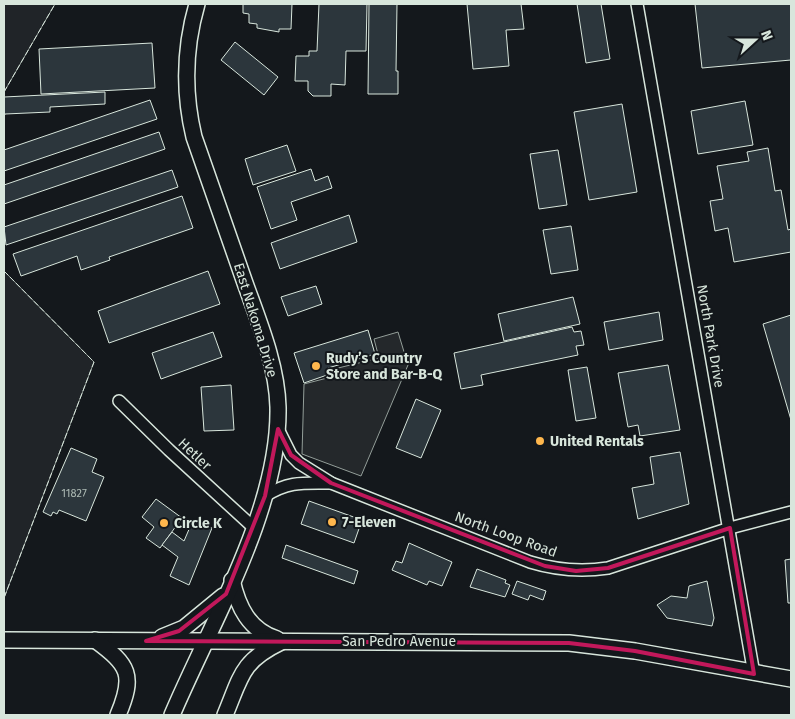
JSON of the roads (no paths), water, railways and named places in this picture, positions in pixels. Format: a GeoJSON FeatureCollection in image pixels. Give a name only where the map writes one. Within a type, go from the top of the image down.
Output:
{"type":"FeatureCollection","features":[{"type":"Feature","properties":{"kind":"main road","name":"East Nakoma Drive"},"geometry":{"type":"LineString","coordinates":[[172,715],[229,587],[265,496],[271,475],[278,430],[278,405],[270,359],[194,137],[187,108],[186,48],[197,4]]}},
{"type":"Feature","properties":{"kind":"main road"},"geometry":{"type":"LineString","coordinates":[[146,641],[179,631],[229,587],[248,620],[259,631],[283,641]]}},
{"type":"Feature","properties":{"kind":"main road","name":"San Pedro Avenue"},"geometry":{"type":"LineString","coordinates":[[4,640],[576,643],[635,651],[754,674],[791,679]]}},
{"type":"Feature","properties":{"kind":"main road"},"geometry":{"type":"LineString","coordinates":[[95,640],[118,658],[126,669],[128,688],[118,715]]}},
{"type":"Feature","properties":{"kind":"main road"},"geometry":{"type":"LineString","coordinates":[[225,715],[245,670],[259,654],[283,641]]}},
{"type":"Feature","properties":{"kind":"street","name":"North Park Drive"},"geometry":{"type":"LineString","coordinates":[[637,4],[754,674]]}},
{"type":"Feature","properties":{"kind":"street","name":"Hetler"},"geometry":{"type":"LineString","coordinates":[[119,401],[168,450],[253,527]]}},
{"type":"Feature","properties":{"kind":"street","name":"North Loop Road"},"geometry":{"type":"LineString","coordinates":[[278,430],[291,455],[331,483],[530,562],[560,569],[584,571],[608,568],[730,528],[791,512]]}},
{"type":"Feature","properties":{"kind":"street","name":"North Loop Road"},"geometry":{"type":"LineString","coordinates":[[265,496],[277,489],[297,482],[331,483]]}},
{"type":"Feature","properties":{"kind":"place","name":"Rudy’s Country Store and Bar-B-Q"},"geometry":{"type":"Point","coordinates":[316,366]}},
{"type":"Feature","properties":{"kind":"place","name":"United Rentals"},"geometry":{"type":"Point","coordinates":[540,441]}},
{"type":"Feature","properties":{"kind":"place","name":"7-Eleven"},"geometry":{"type":"Point","coordinates":[332,522]}},
{"type":"Feature","properties":{"kind":"place","name":"Circle K"},"geometry":{"type":"Point","coordinates":[164,523]}}]}
